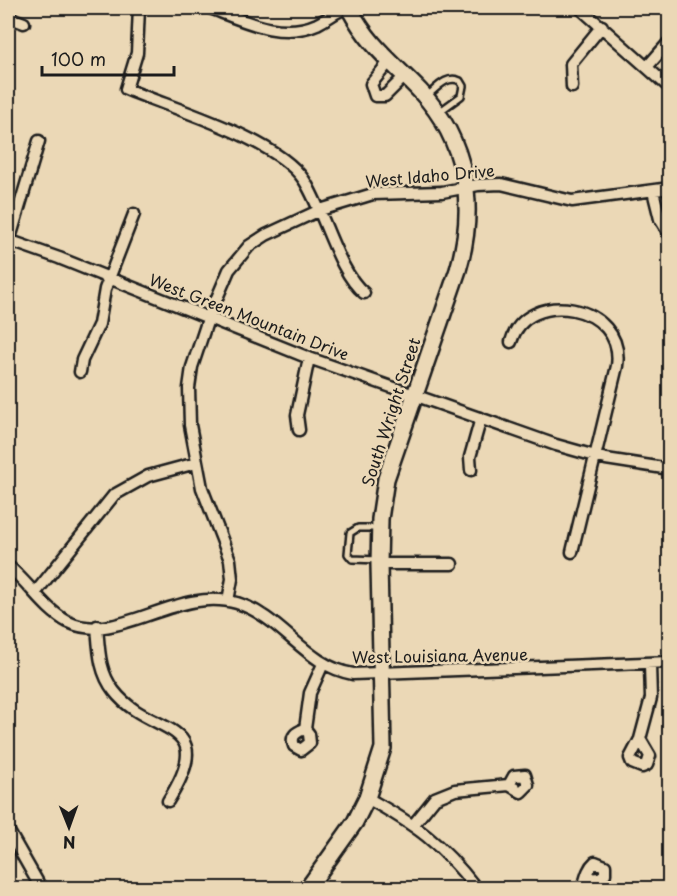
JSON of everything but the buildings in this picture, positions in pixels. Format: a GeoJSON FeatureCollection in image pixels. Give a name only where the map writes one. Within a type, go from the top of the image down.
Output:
{"type":"FeatureCollection","features":[{"type":"Feature","properties":{"kind":"street"},"geometry":{"type":"LineString","coordinates":[[139,8],[139,43],[126,89],[246,138],[279,155],[299,174],[320,210],[350,277],[364,293]]}},
{"type":"Feature","properties":{"kind":"street"},"geometry":{"type":"LineString","coordinates":[[210,8],[261,26],[286,30],[319,23],[347,8]]}},
{"type":"Feature","properties":{"kind":"street","name":"South Wright Street"},"geometry":{"type":"LineString","coordinates":[[310,888],[355,822],[367,798],[383,748],[379,562],[380,528],[386,479],[464,247],[468,214],[467,188],[461,158],[438,113],[365,36],[347,8]]}},
{"type":"Feature","properties":{"kind":"street"},"geometry":{"type":"LineString","coordinates":[[580,8],[669,88]]}},
{"type":"Feature","properties":{"kind":"street"},"geometry":{"type":"LineString","coordinates":[[8,17],[24,23]]}},
{"type":"Feature","properties":{"kind":"street"},"geometry":{"type":"LineString","coordinates":[[572,87],[572,64],[602,26]]}},
{"type":"Feature","properties":{"kind":"street"},"geometry":{"type":"LineString","coordinates":[[647,67],[669,41]]}},
{"type":"Feature","properties":{"kind":"street"},"geometry":{"type":"LineString","coordinates":[[389,63],[371,84],[375,96],[385,96],[405,76]]}},
{"type":"Feature","properties":{"kind":"street"},"geometry":{"type":"LineString","coordinates":[[8,242],[39,141]]}},
{"type":"Feature","properties":{"kind":"street","name":"West Idaho Drive"},"geometry":{"type":"LineString","coordinates":[[228,601],[232,579],[230,560],[208,510],[196,463],[190,425],[189,388],[192,367],[208,319],[229,270],[242,253],[266,235],[320,210],[374,194],[442,192],[501,184],[572,201],[669,188]]}},
{"type":"Feature","properties":{"kind":"street"},"geometry":{"type":"LineString","coordinates":[[653,191],[660,219],[669,235]]}},
{"type":"Feature","properties":{"kind":"street"},"geometry":{"type":"LineString","coordinates":[[80,372],[82,360],[99,324],[109,279],[134,214]]}},
{"type":"Feature","properties":{"kind":"street","name":"West Green Mountain Drive"},"geometry":{"type":"LineString","coordinates":[[8,242],[309,358],[481,418],[596,457],[669,469]]}},
{"type":"Feature","properties":{"kind":"street"},"geometry":{"type":"LineString","coordinates":[[511,342],[516,330],[525,320],[544,310],[582,312],[596,318],[609,329],[617,343],[618,358],[572,552]]}},
{"type":"Feature","properties":{"kind":"street"},"geometry":{"type":"LineString","coordinates":[[299,430],[297,415],[309,358]]}},
{"type":"Feature","properties":{"kind":"street"},"geometry":{"type":"LineString","coordinates":[[471,470],[470,457],[481,418]]}},
{"type":"Feature","properties":{"kind":"street"},"geometry":{"type":"LineString","coordinates":[[36,591],[114,495],[148,476],[196,463]]}},
{"type":"Feature","properties":{"kind":"street"},"geometry":{"type":"LineString","coordinates":[[379,562],[452,564]]}},
{"type":"Feature","properties":{"kind":"street","name":"West Louisiana Avenue"},"geometry":{"type":"LineString","coordinates":[[8,566],[65,620],[77,625],[128,623],[182,603],[228,601],[263,615],[323,664],[346,673],[381,674],[650,665],[669,662]]}},
{"type":"Feature","properties":{"kind":"street"},"geometry":{"type":"LineString","coordinates":[[97,626],[100,662],[113,690],[132,707],[172,729],[186,746],[188,756],[185,771],[168,801]]}},
{"type":"Feature","properties":{"kind":"street"},"geometry":{"type":"LineString","coordinates":[[305,729],[310,693],[323,664]]}},
{"type":"Feature","properties":{"kind":"street"},"geometry":{"type":"LineString","coordinates":[[640,739],[651,698],[650,665]]}},
{"type":"Feature","properties":{"kind":"street"},"geometry":{"type":"LineString","coordinates":[[414,824],[435,798],[455,790],[509,785]]}},
{"type":"Feature","properties":{"kind":"street"},"geometry":{"type":"LineString","coordinates":[[367,798],[414,824],[454,860],[476,888]]}},
{"type":"Feature","properties":{"kind":"street"},"geometry":{"type":"LineString","coordinates":[[8,830],[41,888]]}},
{"type":"Feature","properties":{"kind":"lane"},"geometry":{"type":"LineString","coordinates":[[425,97],[445,81],[452,78],[460,81],[463,86],[461,96],[438,113]]}},
{"type":"Feature","properties":{"kind":"lane"},"geometry":{"type":"LineString","coordinates":[[379,562],[352,559],[348,554],[350,533],[358,528],[380,528]]}}]}
